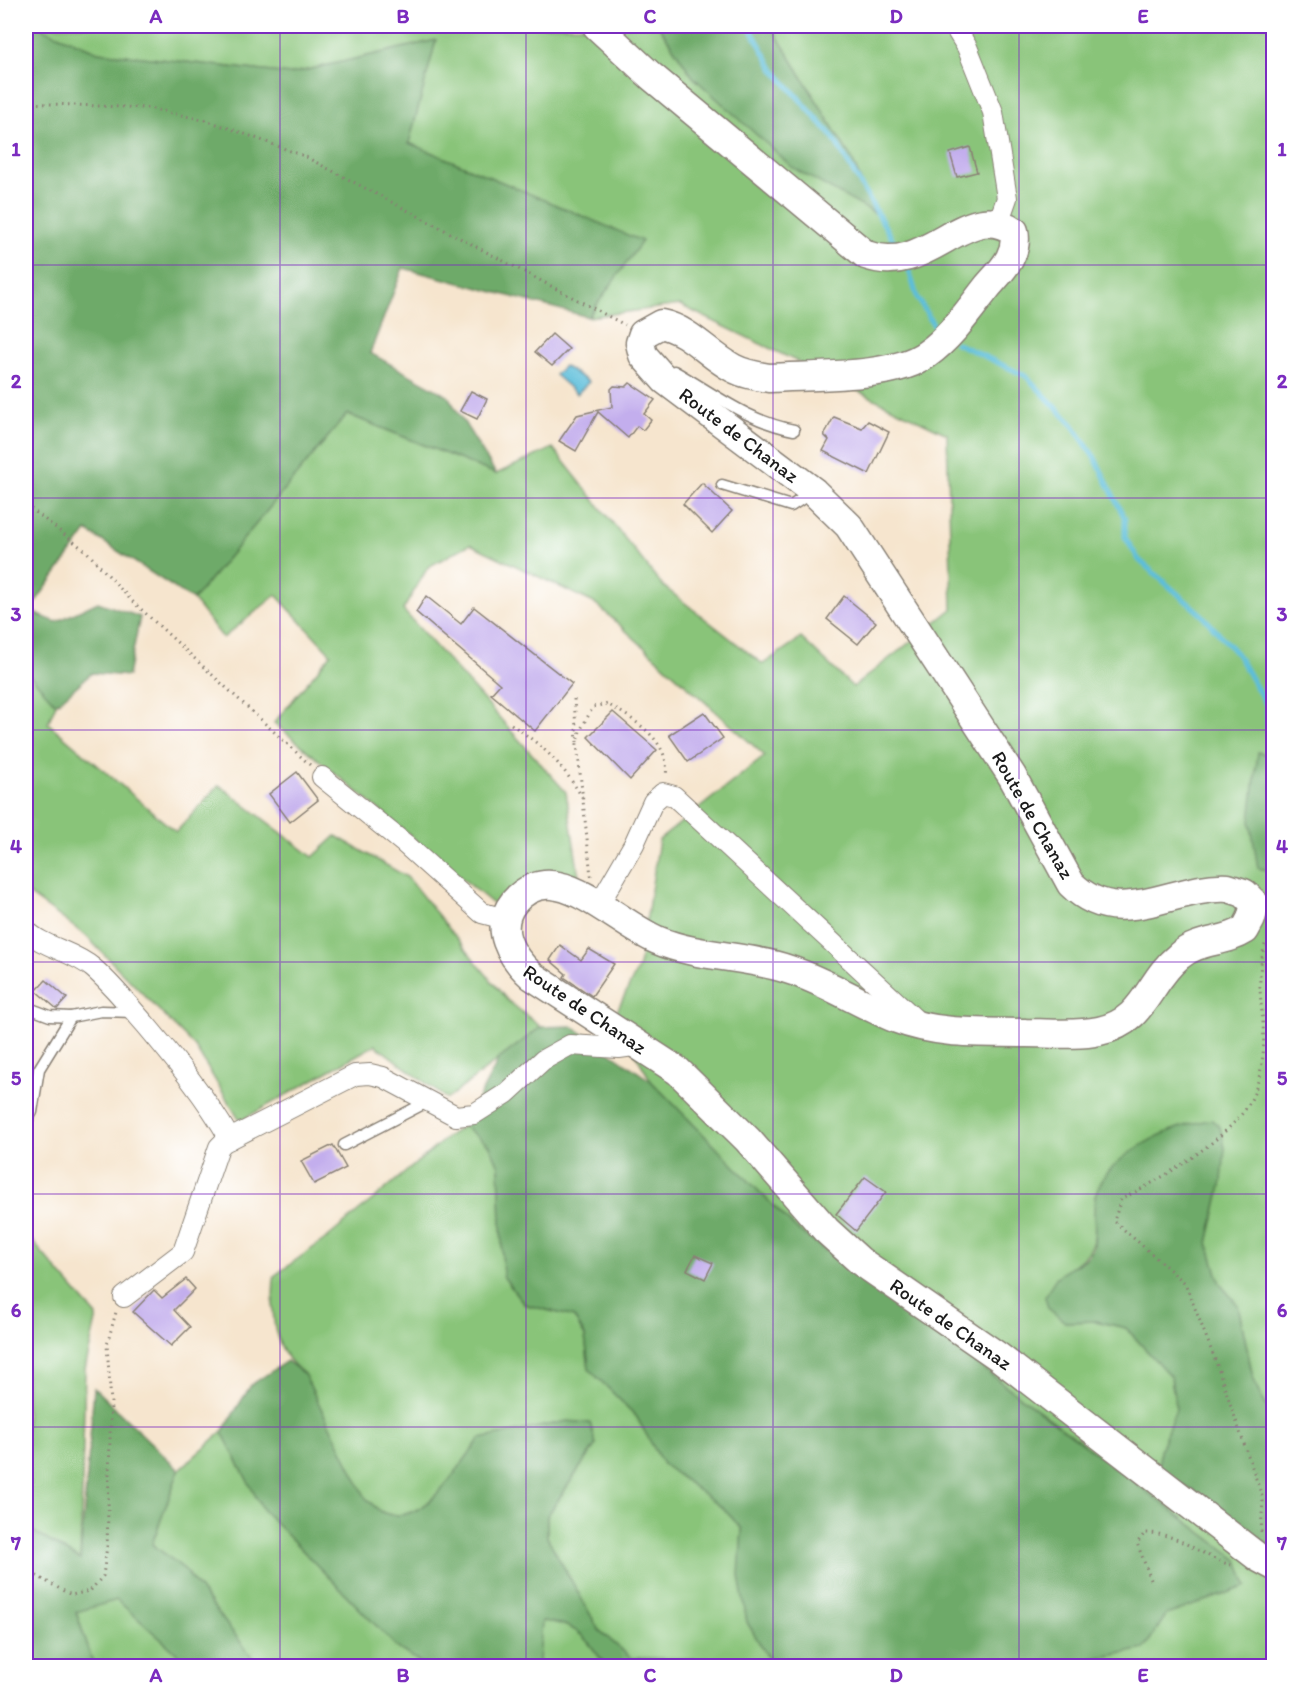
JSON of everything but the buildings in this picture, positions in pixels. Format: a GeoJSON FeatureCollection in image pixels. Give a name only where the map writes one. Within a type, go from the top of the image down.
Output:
{"type":"FeatureCollection","features":[{"type":"Feature","properties":{"kind":"street"},"geometry":{"type":"LineString","coordinates":[[597,26],[627,56],[866,255],[882,261],[898,260],[918,254],[977,224],[1001,215],[1007,198],[993,112],[967,47],[954,26]]}},
{"type":"Feature","properties":{"kind":"street"},"geometry":{"type":"LineString","coordinates":[[650,365],[640,343],[643,334],[661,324],[675,327],[735,369],[769,378],[896,368],[927,354],[955,327],[1009,261],[1016,240],[1014,231],[1003,223],[990,220]]}},
{"type":"Feature","properties":{"kind":"street","name":"Route de Chanaz"},"geometry":{"type":"LineString","coordinates":[[650,365],[814,492],[849,526],[1012,776],[1071,884],[1091,900],[1111,907],[1228,888],[1244,893],[1255,904],[1245,930],[1192,946],[1178,956],[1142,1006],[1124,1022],[1109,1028],[1058,1034],[947,1032],[924,1028],[896,1018],[791,970],[658,941],[559,886],[535,886],[517,898],[505,919],[509,948],[515,961],[546,986],[678,1071],[702,1093],[790,1186],[826,1230],[860,1261],[1008,1364],[1255,1563]]}},
{"type":"Feature","properties":{"kind":"street"},"geometry":{"type":"LineString","coordinates":[[322,777],[405,844],[482,913],[505,919]]}},
{"type":"Feature","properties":{"kind":"street"},"geometry":{"type":"LineString","coordinates":[[596,905],[634,844],[653,802],[663,793],[674,796],[924,1028]]}},
{"type":"Feature","properties":{"kind":"street"},"geometry":{"type":"LineString","coordinates":[[26,930],[31,935],[70,952],[93,968],[134,1012],[204,1095],[230,1139]]}},
{"type":"Feature","properties":{"kind":"street"},"geometry":{"type":"LineString","coordinates":[[124,1298],[183,1252],[219,1147],[230,1139],[356,1075],[383,1077],[456,1116],[474,1114],[507,1093],[543,1060],[570,1045],[619,1048],[640,1045]]}},
{"type":"Feature","properties":{"kind":"lane"},"geometry":{"type":"LineString","coordinates":[[650,365],[670,369],[772,426],[794,430]]}},
{"type":"Feature","properties":{"kind":"lane"},"geometry":{"type":"LineString","coordinates":[[722,485],[791,506],[814,492]]}},
{"type":"Feature","properties":{"kind":"lane"},"geometry":{"type":"LineString","coordinates":[[26,1007],[50,1016],[71,1017],[101,1011],[134,1012]]}},
{"type":"Feature","properties":{"kind":"lane"},"geometry":{"type":"LineString","coordinates":[[26,1123],[32,1112],[39,1069],[71,1017]]}},
{"type":"Feature","properties":{"kind":"lane"},"geometry":{"type":"LineString","coordinates":[[344,1145],[429,1101]]}},
{"type":"Feature","properties":{"kind":"path"},"geometry":{"type":"LineString","coordinates":[[26,103],[149,108],[208,121],[304,156],[643,334]]}},
{"type":"Feature","properties":{"kind":"path"},"geometry":{"type":"LineString","coordinates":[[26,505],[87,552],[130,599],[322,777]]}},
{"type":"Feature","properties":{"kind":"path"},"geometry":{"type":"LineString","coordinates":[[574,699],[596,905]]}},
{"type":"Feature","properties":{"kind":"path"},"geometry":{"type":"LineString","coordinates":[[577,744],[593,707],[607,704],[620,711],[636,722],[663,749],[667,766],[663,793]]}},
{"type":"Feature","properties":{"kind":"path"},"geometry":{"type":"LineString","coordinates":[[511,724],[545,748],[565,768],[583,799]]}},
{"type":"Feature","properties":{"kind":"path"},"geometry":{"type":"LineString","coordinates":[[1152,1580],[1137,1543],[1145,1533],[1173,1537],[1196,1551],[1255,1563],[1263,1499],[1216,1362],[1185,1283],[1114,1221],[1121,1198],[1149,1186],[1180,1167],[1238,1119],[1248,1106],[1255,1093],[1263,1054],[1259,965],[1268,936]]}},
{"type":"Feature","properties":{"kind":"path"},"geometry":{"type":"LineString","coordinates":[[26,1570],[71,1595],[90,1591],[103,1576],[107,1546],[111,1403],[107,1345],[111,1321],[124,1298]]}},
{"type":"Feature","properties":{"kind":"green space"},"geometry":{"type":"Polygon","coordinates":[[[26,26],[36,26],[98,52],[290,74],[436,40],[409,143],[642,241],[588,317],[403,268],[370,353],[448,396],[496,474],[347,414],[193,600],[87,531],[29,611],[56,622],[98,602],[140,617],[128,676],[92,673],[56,704],[26,671],[26,26]]]}},
{"type":"Feature","properties":{"kind":"green space"},"geometry":{"type":"Polygon","coordinates":[[[36,26],[659,26],[693,77],[873,212],[852,159],[771,26],[1273,26],[1274,756],[1258,753],[1258,868],[1274,871],[1273,1416],[1261,1397],[1253,1377],[1238,1305],[1220,1284],[1208,1243],[1222,1181],[1095,1195],[1094,1236],[1089,1252],[1057,1277],[1065,1322],[1096,1321],[1126,1328],[1171,1377],[1176,1409],[1160,1450],[1159,1471],[1206,1498],[1273,1549],[1273,1666],[1054,1666],[1144,1649],[1166,1615],[1247,1586],[1238,1560],[794,1227],[651,1081],[614,1017],[639,966],[659,840],[765,756],[596,604],[470,544],[428,567],[403,610],[566,792],[580,883],[498,908],[274,723],[331,654],[276,595],[223,638],[193,600],[347,414],[496,474],[553,448],[662,585],[763,664],[801,638],[853,687],[952,609],[947,434],[680,305],[588,317],[641,241],[409,143],[436,40],[290,74],[98,52],[36,26]]]}},
{"type":"Feature","properties":{"kind":"green space"},"geometry":{"type":"Polygon","coordinates":[[[659,26],[771,26],[852,159],[874,213],[793,168],[693,77],[659,26]]]}},
{"type":"Feature","properties":{"kind":"green space"},"geometry":{"type":"Polygon","coordinates":[[[26,648],[37,661],[56,704],[48,723],[176,832],[219,785],[313,857],[336,836],[407,877],[507,1000],[541,1027],[447,1099],[375,1045],[240,1121],[195,1047],[85,935],[26,892],[26,648]]]}},
{"type":"Feature","properties":{"kind":"green space"},"geometry":{"type":"Polygon","coordinates":[[[1258,752],[1273,756],[1273,871],[1258,868],[1250,821],[1258,752]]]}},
{"type":"Feature","properties":{"kind":"green space"},"geometry":{"type":"Polygon","coordinates":[[[572,1026],[651,1081],[794,1227],[1238,1560],[1247,1586],[1166,1615],[1144,1649],[1054,1666],[773,1666],[747,1622],[739,1576],[742,1529],[724,1509],[663,1464],[636,1416],[589,1369],[585,1336],[574,1317],[524,1304],[503,1276],[499,1166],[490,1146],[464,1126],[499,1059],[541,1027],[572,1026]]]}},
{"type":"Feature","properties":{"kind":"green space"},"geometry":{"type":"Polygon","coordinates":[[[1212,1120],[1220,1127],[1225,1148],[1222,1181],[1208,1243],[1220,1284],[1238,1305],[1253,1378],[1273,1416],[1273,1549],[1206,1498],[1159,1471],[1160,1450],[1176,1409],[1171,1377],[1126,1328],[1096,1321],[1065,1322],[1048,1308],[1045,1297],[1057,1277],[1087,1257],[1093,1248],[1096,1193],[1103,1179],[1114,1166],[1128,1154],[1162,1134],[1197,1122],[1212,1120]]]}},
{"type":"Feature","properties":{"kind":"green space"},"geometry":{"type":"Polygon","coordinates":[[[464,1126],[490,1146],[499,1166],[503,1276],[524,1304],[574,1317],[585,1336],[589,1369],[636,1416],[663,1464],[724,1509],[742,1529],[740,1576],[747,1622],[773,1666],[725,1666],[716,1659],[631,1658],[599,1630],[547,1537],[547,1516],[596,1444],[480,1439],[440,1491],[427,1503],[413,1511],[399,1515],[384,1513],[366,1499],[304,1374],[293,1364],[279,1342],[273,1304],[274,1276],[328,1237],[451,1134],[464,1126]]]}},
{"type":"Feature","properties":{"kind":"green space"},"geometry":{"type":"Polygon","coordinates":[[[26,1234],[97,1316],[85,1369],[80,1560],[26,1527],[26,1234]]]}},
{"type":"Feature","properties":{"kind":"green space"},"geometry":{"type":"Polygon","coordinates":[[[287,1361],[304,1374],[366,1498],[384,1513],[399,1515],[413,1511],[427,1503],[451,1478],[480,1439],[567,1421],[590,1423],[596,1444],[547,1516],[547,1537],[599,1630],[631,1658],[716,1659],[725,1666],[606,1666],[587,1640],[573,1629],[555,1622],[542,1621],[539,1661],[544,1666],[426,1666],[399,1649],[263,1510],[222,1432],[251,1385],[287,1361]]]}},
{"type":"Feature","properties":{"kind":"green space"},"geometry":{"type":"Polygon","coordinates":[[[94,1388],[179,1470],[152,1544],[184,1569],[259,1666],[191,1666],[117,1600],[76,1612],[94,1666],[26,1666],[26,1527],[80,1560],[94,1388]]]}},
{"type":"Feature","properties":{"kind":"green space"},"geometry":{"type":"Polygon","coordinates":[[[222,1432],[263,1510],[399,1649],[426,1666],[259,1666],[184,1569],[152,1544],[179,1470],[222,1432]]]}},
{"type":"Feature","properties":{"kind":"green space"},"geometry":{"type":"Polygon","coordinates":[[[117,1600],[191,1666],[94,1666],[76,1611],[117,1600]]]}},
{"type":"Feature","properties":{"kind":"green space"},"geometry":{"type":"Polygon","coordinates":[[[541,1621],[554,1622],[573,1629],[586,1640],[606,1666],[544,1666],[539,1661],[541,1621]]]}},
{"type":"Feature","properties":{"kind":"water"},"geometry":{"type":"Polygon","coordinates":[[[564,366],[589,382],[577,394],[555,375],[564,366]]]}},
{"type":"Feature","properties":{"kind":"waterway"},"geometry":{"type":"LineString","coordinates":[[749,26],[774,70],[833,137],[898,249]]}},
{"type":"Feature","properties":{"kind":"waterway"},"geometry":{"type":"LineString","coordinates":[[909,270],[917,297],[937,331]]}},
{"type":"Feature","properties":{"kind":"waterway"},"geometry":{"type":"LineString","coordinates":[[956,343],[1026,376],[1072,424],[1095,458],[1125,519],[1125,537],[1139,560],[1202,615],[1237,654],[1267,706],[1269,759],[1274,767]]}}]}
